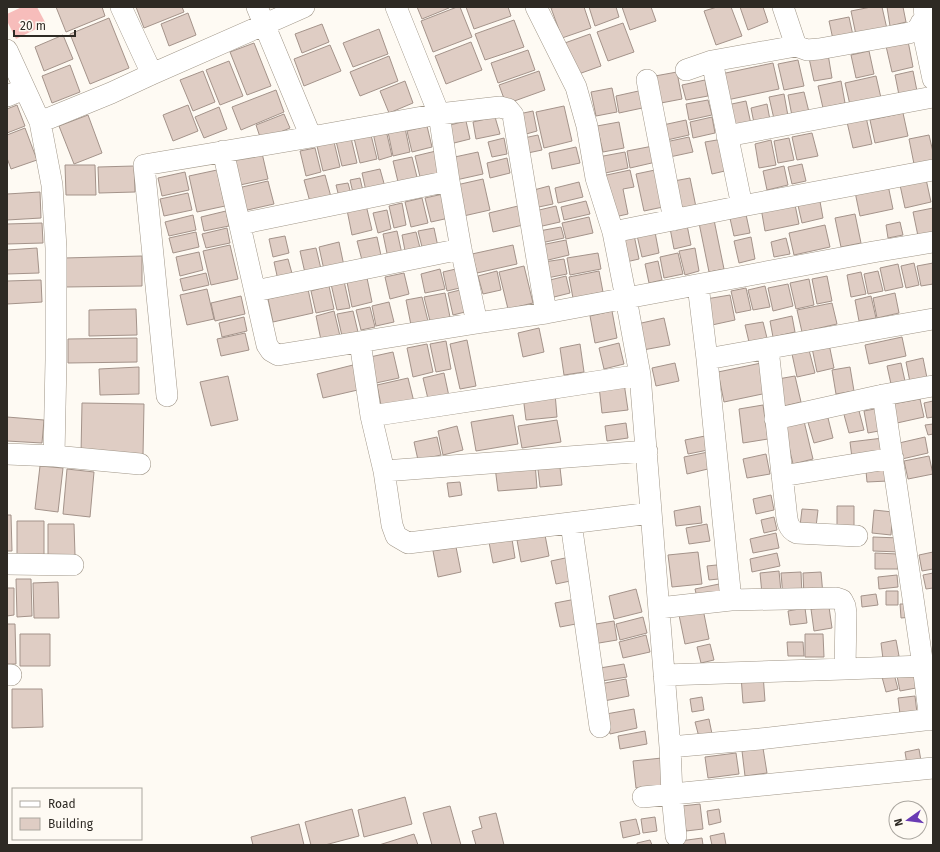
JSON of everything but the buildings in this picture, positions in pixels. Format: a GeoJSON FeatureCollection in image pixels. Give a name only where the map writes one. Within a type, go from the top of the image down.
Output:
{"type":"FeatureCollection","features":[{"type":"Feature","properties":{"kind":"street"},"geometry":{"type":"LineString","coordinates":[[121,7],[152,74]]}},
{"type":"Feature","properties":{"kind":"street"},"geometry":{"type":"LineString","coordinates":[[40,122],[111,93],[152,74],[261,16],[304,7]]}},
{"type":"Feature","properties":{"kind":"street"},"geometry":{"type":"LineString","coordinates":[[396,7],[439,114],[461,249],[477,323]]}},
{"type":"Feature","properties":{"kind":"street"},"geometry":{"type":"LineString","coordinates":[[536,7],[576,87],[587,126],[596,178],[613,232],[640,375],[676,836]]}},
{"type":"Feature","properties":{"kind":"street"},"geometry":{"type":"LineString","coordinates":[[783,7],[796,46]]}},
{"type":"Feature","properties":{"kind":"street"},"geometry":{"type":"LineString","coordinates":[[686,70],[712,61],[796,46],[807,50],[819,50],[909,33],[916,30],[923,15]]}},
{"type":"Feature","properties":{"kind":"street"},"geometry":{"type":"LineString","coordinates":[[923,15],[933,79]]}},
{"type":"Feature","properties":{"kind":"street"},"geometry":{"type":"LineString","coordinates":[[261,16],[311,137]]}},
{"type":"Feature","properties":{"kind":"street"},"geometry":{"type":"LineString","coordinates":[[7,50],[16,93],[40,122],[52,185],[56,248],[54,456]]}},
{"type":"Feature","properties":{"kind":"street"},"geometry":{"type":"LineString","coordinates":[[712,61],[742,206]]}},
{"type":"Feature","properties":{"kind":"street"},"geometry":{"type":"LineString","coordinates":[[647,80],[674,220]]}},
{"type":"Feature","properties":{"kind":"street"},"geometry":{"type":"LineString","coordinates":[[727,136],[933,97]]}},
{"type":"Feature","properties":{"kind":"street"},"geometry":{"type":"LineString","coordinates":[[167,396],[144,165],[439,114],[500,107],[508,109],[513,115],[546,313]]}},
{"type":"Feature","properties":{"kind":"street"},"geometry":{"type":"LineString","coordinates":[[223,151],[267,345],[271,351],[278,355],[546,313],[933,242]]}},
{"type":"Feature","properties":{"kind":"street"},"geometry":{"type":"LineString","coordinates":[[613,232],[933,170]]}},
{"type":"Feature","properties":{"kind":"street"},"geometry":{"type":"LineString","coordinates":[[240,224],[449,182]]}},
{"type":"Feature","properties":{"kind":"street"},"geometry":{"type":"LineString","coordinates":[[255,291],[461,249]]}},
{"type":"Feature","properties":{"kind":"street"},"geometry":{"type":"LineString","coordinates":[[698,285],[707,359],[731,600]]}},
{"type":"Feature","properties":{"kind":"street"},"geometry":{"type":"LineString","coordinates":[[707,359],[933,319]]}},
{"type":"Feature","properties":{"kind":"street"},"geometry":{"type":"LineString","coordinates":[[360,342],[371,416],[384,471],[392,525],[396,536],[408,543],[651,513]]}},
{"type":"Feature","properties":{"kind":"street"},"geometry":{"type":"LineString","coordinates":[[768,349],[787,522],[792,531],[797,533],[857,536]]}},
{"type":"Feature","properties":{"kind":"street"},"geometry":{"type":"LineString","coordinates":[[371,416],[640,375]]}},
{"type":"Feature","properties":{"kind":"street"},"geometry":{"type":"LineString","coordinates":[[775,419],[883,395],[933,386]]}},
{"type":"Feature","properties":{"kind":"street"},"geometry":{"type":"LineString","coordinates":[[670,746],[760,739],[932,719],[883,395]]}},
{"type":"Feature","properties":{"kind":"street"},"geometry":{"type":"LineString","coordinates":[[384,471],[646,451]]}},
{"type":"Feature","properties":{"kind":"street"},"geometry":{"type":"LineString","coordinates":[[7,454],[54,456],[140,464]]}},
{"type":"Feature","properties":{"kind":"street"},"geometry":{"type":"LineString","coordinates":[[782,476],[892,458]]}},
{"type":"Feature","properties":{"kind":"street"},"geometry":{"type":"LineString","coordinates":[[571,523],[600,727]]}},
{"type":"Feature","properties":{"kind":"street"},"geometry":{"type":"LineString","coordinates":[[7,564],[73,565]]}},
{"type":"Feature","properties":{"kind":"street"},"geometry":{"type":"LineString","coordinates":[[659,608],[731,600],[836,598],[842,600],[846,613],[845,669]]}},
{"type":"Feature","properties":{"kind":"street"},"geometry":{"type":"LineString","coordinates":[[664,675],[923,666]]}},
{"type":"Feature","properties":{"kind":"street"},"geometry":{"type":"LineString","coordinates":[[643,798],[933,768]]}},
{"type":"Feature","properties":{"kind":"shaded area"},"geometry":{"type":"Polygon","coordinates":[[[22,7],[37,7],[46,24],[16,39],[7,21],[7,14],[22,7]]]}}]}
